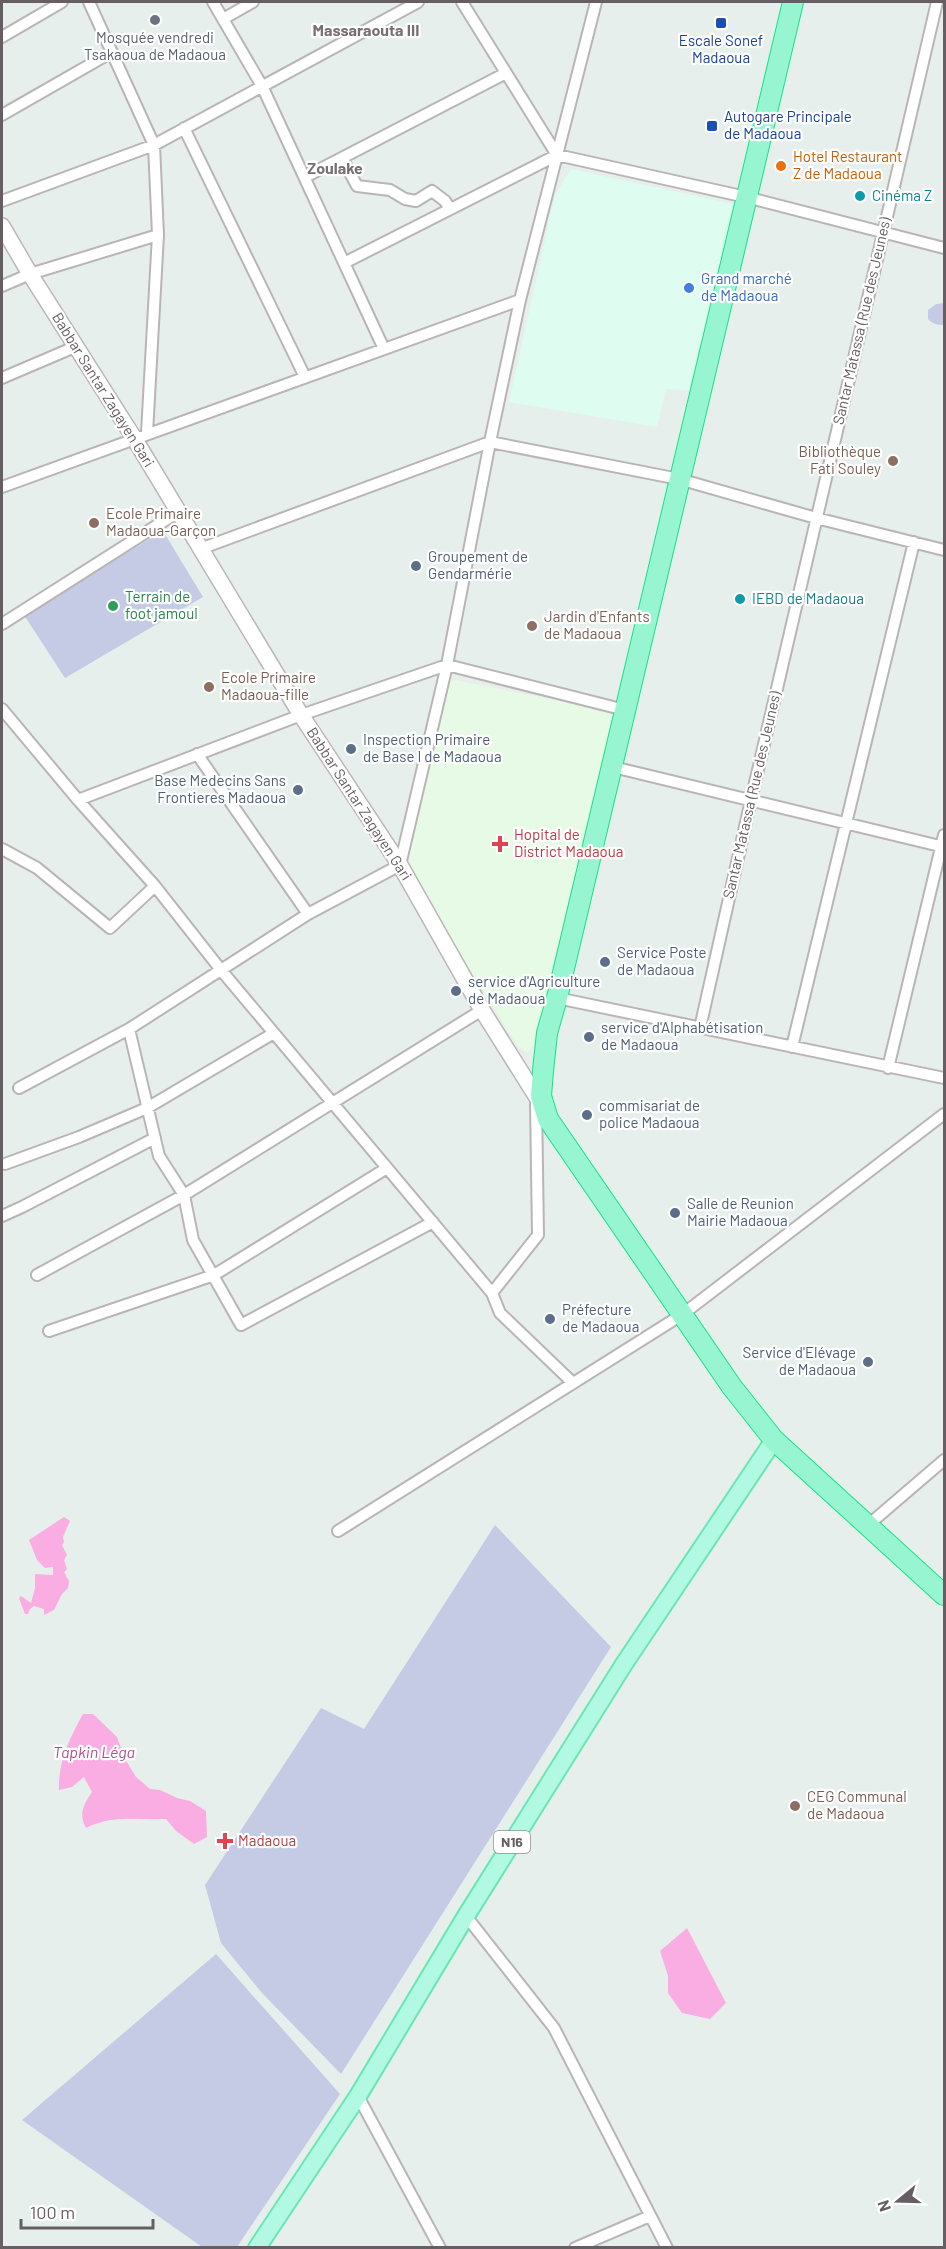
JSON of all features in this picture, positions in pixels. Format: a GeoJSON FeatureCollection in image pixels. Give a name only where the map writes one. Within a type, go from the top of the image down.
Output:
{"type":"FeatureCollection","features":[{"type":"Feature","properties":{"kind":"highway"},"geometry":{"type":"LineString","coordinates":[[793,2],[613,767],[547,1033],[540,1103],[548,1119],[616,1222],[683,1314],[732,1387],[774,1440],[945,1595]]}},
{"type":"Feature","properties":{"kind":"main road","name":"N16"},"geometry":{"type":"LineString","coordinates":[[257,2247],[358,2096],[466,1916],[624,1664],[774,1440]]}},
{"type":"Feature","properties":{"kind":"street"},"geometry":{"type":"LineString","coordinates":[[2,37],[62,2]]}},
{"type":"Feature","properties":{"kind":"street"},"geometry":{"type":"LineString","coordinates":[[89,2],[154,145],[158,235],[140,436]]}},
{"type":"Feature","properties":{"kind":"street"},"geometry":{"type":"LineString","coordinates":[[213,2],[262,86],[384,349]]}},
{"type":"Feature","properties":{"kind":"street"},"geometry":{"type":"LineString","coordinates":[[223,19],[253,2]]}},
{"type":"Feature","properties":{"kind":"street"},"geometry":{"type":"LineString","coordinates":[[2,201],[154,145],[418,2]]}},
{"type":"Feature","properties":{"kind":"street"},"geometry":{"type":"LineString","coordinates":[[462,2],[557,155]]}},
{"type":"Feature","properties":{"kind":"street"},"geometry":{"type":"LineString","coordinates":[[19,1088],[129,1029],[308,914],[400,866],[447,665],[520,300],[596,2]]}},
{"type":"Feature","properties":{"kind":"street","name":"Santar Matassa (Rue des Jeunes)"},"geometry":{"type":"LineString","coordinates":[[700,1028],[937,2]]}},
{"type":"Feature","properties":{"kind":"street"},"geometry":{"type":"LineString","coordinates":[[2,116],[112,52]]}},
{"type":"Feature","properties":{"kind":"street"},"geometry":{"type":"LineString","coordinates":[[304,177],[506,73]]}},
{"type":"Feature","properties":{"kind":"street"},"geometry":{"type":"LineString","coordinates":[[184,128],[305,377]]}},
{"type":"Feature","properties":{"kind":"street"},"geometry":{"type":"LineString","coordinates":[[344,263],[557,155],[746,197],[945,248]]}},
{"type":"Feature","properties":{"kind":"street"},"geometry":{"type":"LineString","coordinates":[[342,158],[357,186],[390,190],[405,199],[416,201],[432,191],[445,201],[450,209]]}},
{"type":"Feature","properties":{"kind":"street","name":"Babbar Santar Zagayen Gari"},"geometry":{"type":"LineString","coordinates":[[2,226],[77,346],[140,436],[178,512],[200,549],[301,714],[400,866],[482,1010],[540,1103]]}},
{"type":"Feature","properties":{"kind":"street"},"geometry":{"type":"LineString","coordinates":[[2,286],[30,274],[158,235]]}},
{"type":"Feature","properties":{"kind":"street"},"geometry":{"type":"LineString","coordinates":[[2,487],[520,300]]}},
{"type":"Feature","properties":{"kind":"street"},"geometry":{"type":"LineString","coordinates":[[2,378],[77,346]]}},
{"type":"Feature","properties":{"kind":"street"},"geometry":{"type":"LineString","coordinates":[[200,549],[490,441],[679,479],[816,518],[945,550]]}},
{"type":"Feature","properties":{"kind":"street"},"geometry":{"type":"LineString","coordinates":[[2,624],[178,512]]}},
{"type":"Feature","properties":{"kind":"street"},"geometry":{"type":"LineString","coordinates":[[792,1047],[914,542]]}},
{"type":"Feature","properties":{"kind":"street"},"geometry":{"type":"LineString","coordinates":[[78,800],[301,714],[447,665],[626,710]]}},
{"type":"Feature","properties":{"kind":"street"},"geometry":{"type":"LineString","coordinates":[[2,708],[78,800],[155,886],[221,970],[492,1293],[500,1313],[573,1383]]}},
{"type":"Feature","properties":{"kind":"street"},"geometry":{"type":"LineString","coordinates":[[197,754],[308,914]]}},
{"type":"Feature","properties":{"kind":"street"},"geometry":{"type":"LineString","coordinates":[[613,767],[943,847]]}},
{"type":"Feature","properties":{"kind":"street"},"geometry":{"type":"LineString","coordinates":[[888,1068],[945,835]]}},
{"type":"Feature","properties":{"kind":"street"},"geometry":{"type":"LineString","coordinates":[[2,849],[37,868],[110,928],[155,886]]}},
{"type":"Feature","properties":{"kind":"street"},"geometry":{"type":"LineString","coordinates":[[557,998],[945,1078]]}},
{"type":"Feature","properties":{"kind":"street"},"geometry":{"type":"LineString","coordinates":[[37,1275],[184,1195],[482,1010]]}},
{"type":"Feature","properties":{"kind":"street"},"geometry":{"type":"LineString","coordinates":[[129,1029],[159,1156],[184,1195],[193,1240],[241,1325],[433,1222]]}},
{"type":"Feature","properties":{"kind":"street"},"geometry":{"type":"LineString","coordinates":[[5,1164],[80,1137],[147,1108],[274,1033]]}},
{"type":"Feature","properties":{"kind":"street"},"geometry":{"type":"LineString","coordinates":[[492,1293],[538,1235],[540,1103]]}},
{"type":"Feature","properties":{"kind":"street"},"geometry":{"type":"LineString","coordinates":[[338,1531],[683,1314],[945,1114]]}},
{"type":"Feature","properties":{"kind":"street"},"geometry":{"type":"LineString","coordinates":[[2,1216],[155,1138]]}},
{"type":"Feature","properties":{"kind":"street"},"geometry":{"type":"LineString","coordinates":[[49,1331],[214,1275],[387,1168]]}},
{"type":"Feature","properties":{"kind":"street"},"geometry":{"type":"LineString","coordinates":[[867,1526],[945,1460]]}},
{"type":"Feature","properties":{"kind":"street"},"geometry":{"type":"LineString","coordinates":[[466,1916],[554,2028],[667,2247]]}},
{"type":"Feature","properties":{"kind":"street"},"geometry":{"type":"LineString","coordinates":[[358,2096],[440,2247]]}},
{"type":"Feature","properties":{"kind":"street"},"geometry":{"type":"LineString","coordinates":[[575,2247],[650,2216]]}},
{"type":"Feature","properties":{"kind":"shaded area","name":"Grand marché de Madaoua"},"geometry":{"type":"Polygon","coordinates":[[[571,169],[737,205],[695,391],[666,389],[657,427],[509,402],[555,195],[571,169]]]}},
{"type":"Feature","properties":{"kind":"shaded area"},"geometry":{"type":"Polygon","coordinates":[[[944,303],[944,325],[928,319],[928,310],[936,304],[944,303]]]}},
{"type":"Feature","properties":{"kind":"shaded area","name":"Terrain de foot jamoul"},"geometry":{"type":"Polygon","coordinates":[[[163,531],[203,597],[65,678],[24,615],[163,531]]]}},
{"type":"Feature","properties":{"kind":"shaded area","name":"Hopital de District Madaoua"},"geometry":{"type":"Polygon","coordinates":[[[449,679],[619,713],[540,1036],[527,1053],[517,1045],[406,867],[449,679]]]}},
{"type":"Feature","properties":{"kind":"shaded area"},"geometry":{"type":"Polygon","coordinates":[[[495,1525],[611,1647],[341,2074],[262,1993],[221,1943],[205,1885],[321,1708],[364,1729],[495,1525]]]}},
{"type":"Feature","properties":{"kind":"shaded area"},"geometry":{"type":"Polygon","coordinates":[[[216,1954],[340,2094],[237,2247],[202,2247],[22,2120],[216,1954]]]}},
{"type":"Feature","properties":{"kind":"water"},"geometry":{"type":"Polygon","coordinates":[[[64,1517],[70,1521],[62,1545],[67,1555],[64,1560],[67,1569],[64,1572],[69,1581],[68,1588],[62,1594],[54,1610],[44,1615],[44,1609],[34,1606],[28,1614],[25,1614],[19,1598],[21,1596],[31,1603],[35,1588],[35,1574],[53,1575],[53,1567],[45,1568],[37,1560],[29,1540],[64,1517]]]}},
{"type":"Feature","properties":{"kind":"water","name":"Tapkin Léga"},"geometry":{"type":"Polygon","coordinates":[[[83,1714],[93,1714],[117,1737],[125,1759],[136,1777],[150,1789],[160,1790],[190,1801],[206,1811],[207,1837],[194,1844],[176,1831],[166,1819],[105,1821],[86,1828],[82,1818],[83,1809],[92,1792],[84,1777],[72,1787],[59,1790],[60,1770],[66,1750],[83,1714]]]}},
{"type":"Feature","properties":{"kind":"water"},"geometry":{"type":"Polygon","coordinates":[[[687,1928],[726,2003],[710,2019],[682,2013],[668,1993],[668,1976],[660,1951],[687,1928]]]}},
{"type":"Feature","properties":{"kind":"place","name":"Mosquée vendredi Tsakaoua de Madaoua"},"geometry":{"type":"Point","coordinates":[155,20]}},
{"type":"Feature","properties":{"kind":"place","name":"Escale Sonef Madaoua"},"geometry":{"type":"Point","coordinates":[721,23]}},
{"type":"Feature","properties":{"kind":"place","name":"Autogare Principale de Madaoua"},"geometry":{"type":"Point","coordinates":[712,126]}},
{"type":"Feature","properties":{"kind":"place","name":"Hotel Restaurant Z de Madaoua"},"geometry":{"type":"Point","coordinates":[781,166]}},
{"type":"Feature","properties":{"kind":"place","name":"Cinéma Z"},"geometry":{"type":"Point","coordinates":[860,196]}},
{"type":"Feature","properties":{"kind":"place","name":"Grand marché de Madaoua"},"geometry":{"type":"Point","coordinates":[689,288]}},
{"type":"Feature","properties":{"kind":"place","name":"Bibliothèque Fati Souley"},"geometry":{"type":"Point","coordinates":[893,461]}},
{"type":"Feature","properties":{"kind":"place","name":"Ecole Primaire Madaoua-Garçon"},"geometry":{"type":"Point","coordinates":[94,523]}},
{"type":"Feature","properties":{"kind":"place","name":"Groupement de Gendarmérie"},"geometry":{"type":"Point","coordinates":[416,566]}},
{"type":"Feature","properties":{"kind":"place","name":"IEBD de Madaoua"},"geometry":{"type":"Point","coordinates":[740,599]}},
{"type":"Feature","properties":{"kind":"place","name":"Terrain de foot jamoul"},"geometry":{"type":"Point","coordinates":[113,606]}},
{"type":"Feature","properties":{"kind":"place","name":"Jardin d'Enfants de Madaoua"},"geometry":{"type":"Point","coordinates":[532,626]}},
{"type":"Feature","properties":{"kind":"place","name":"Ecole Primaire Madaoua-fille"},"geometry":{"type":"Point","coordinates":[209,687]}},
{"type":"Feature","properties":{"kind":"place","name":"Inspection Primaire de Base I de Madaoua"},"geometry":{"type":"Point","coordinates":[351,749]}},
{"type":"Feature","properties":{"kind":"place","name":"Base Medecins Sans Frontieres Madaoua"},"geometry":{"type":"Point","coordinates":[298,790]}},
{"type":"Feature","properties":{"kind":"place","name":"Hopital de District Madaoua"},"geometry":{"type":"Point","coordinates":[500,844]}},
{"type":"Feature","properties":{"kind":"place","name":"Service Poste de Madaoua"},"geometry":{"type":"Point","coordinates":[605,962]}},
{"type":"Feature","properties":{"kind":"place","name":"service d'Agriculture de Madaoua"},"geometry":{"type":"Point","coordinates":[456,991]}},
{"type":"Feature","properties":{"kind":"place","name":"service d'Alphabétisation de Madaoua"},"geometry":{"type":"Point","coordinates":[589,1037]}},
{"type":"Feature","properties":{"kind":"place","name":"commisariat de police Madaoua"},"geometry":{"type":"Point","coordinates":[587,1115]}},
{"type":"Feature","properties":{"kind":"place","name":"Salle de Reunion Mairie Madaoua"},"geometry":{"type":"Point","coordinates":[675,1213]}},
{"type":"Feature","properties":{"kind":"place","name":"Préfecture de Madaoua"},"geometry":{"type":"Point","coordinates":[550,1319]}},
{"type":"Feature","properties":{"kind":"place","name":"Service d'Elévage de Madaoua"},"geometry":{"type":"Point","coordinates":[868,1362]}},
{"type":"Feature","properties":{"kind":"place","name":"CEG Communal de Madaoua"},"geometry":{"type":"Point","coordinates":[795,1806]}},
{"type":"Feature","properties":{"kind":"place","name":"Madaoua"},"geometry":{"type":"Point","coordinates":[225,1841]}},
{"type":"Feature","properties":{"kind":"district","name":"Massaraouta III"},"geometry":{"type":"Point","coordinates":[366,30]}},
{"type":"Feature","properties":{"kind":"district","name":"Zoulake"},"geometry":{"type":"Point","coordinates":[335,168]}}]}
